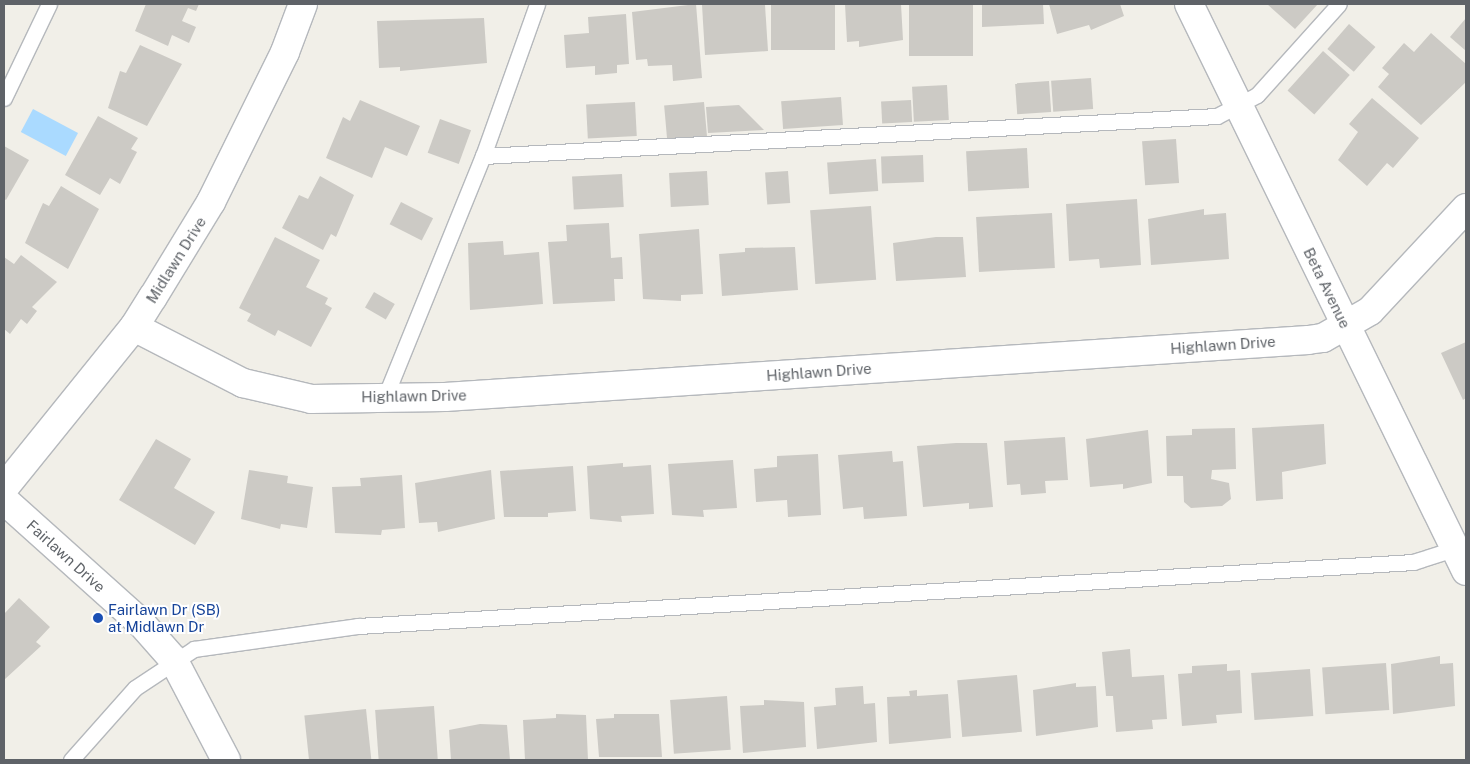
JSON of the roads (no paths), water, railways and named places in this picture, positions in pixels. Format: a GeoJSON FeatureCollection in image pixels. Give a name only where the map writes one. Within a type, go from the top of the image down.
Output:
{"type":"FeatureCollection","features":[{"type":"Feature","properties":{"kind":"street","name":"Midlawn Drive"},"geometry":{"type":"LineString","coordinates":[[4,488],[134,327],[211,202],[285,52],[303,4]]}},
{"type":"Feature","properties":{"kind":"street","name":"Beta Avenue"},"geometry":{"type":"LineString","coordinates":[[1189,4],[1346,327],[1463,555]]}},
{"type":"Feature","properties":{"kind":"street","name":"Highlawn Drive"},"geometry":{"type":"LineString","coordinates":[[134,327],[243,383],[311,399],[445,397],[1308,340],[1346,327],[1393,290],[1466,208]]}},
{"type":"Feature","properties":{"kind":"street","name":"Fairlawn Drive"},"geometry":{"type":"LineString","coordinates":[[4,500],[142,624],[173,659],[226,760]]}},
{"type":"Feature","properties":{"kind":"lane"},"geometry":{"type":"LineString","coordinates":[[4,98],[49,4]]}},
{"type":"Feature","properties":{"kind":"lane"},"geometry":{"type":"LineString","coordinates":[[385,397],[483,156],[537,4]]}},
{"type":"Feature","properties":{"kind":"lane"},"geometry":{"type":"LineString","coordinates":[[483,156],[1217,116],[1257,95],[1339,4]]}},
{"type":"Feature","properties":{"kind":"lane"},"geometry":{"type":"LineString","coordinates":[[71,760],[135,688],[173,659],[194,649],[358,626],[1413,562],[1463,555]]}},
{"type":"Feature","properties":{"kind":"water"},"geometry":{"type":"Polygon","coordinates":[[[33,109],[78,133],[66,156],[21,132],[33,109]]]}},
{"type":"Feature","properties":{"kind":"place","name":"Fairlawn Dr (SB) at Midlawn Dr"},"geometry":{"type":"Point","coordinates":[98,618]}}]}
